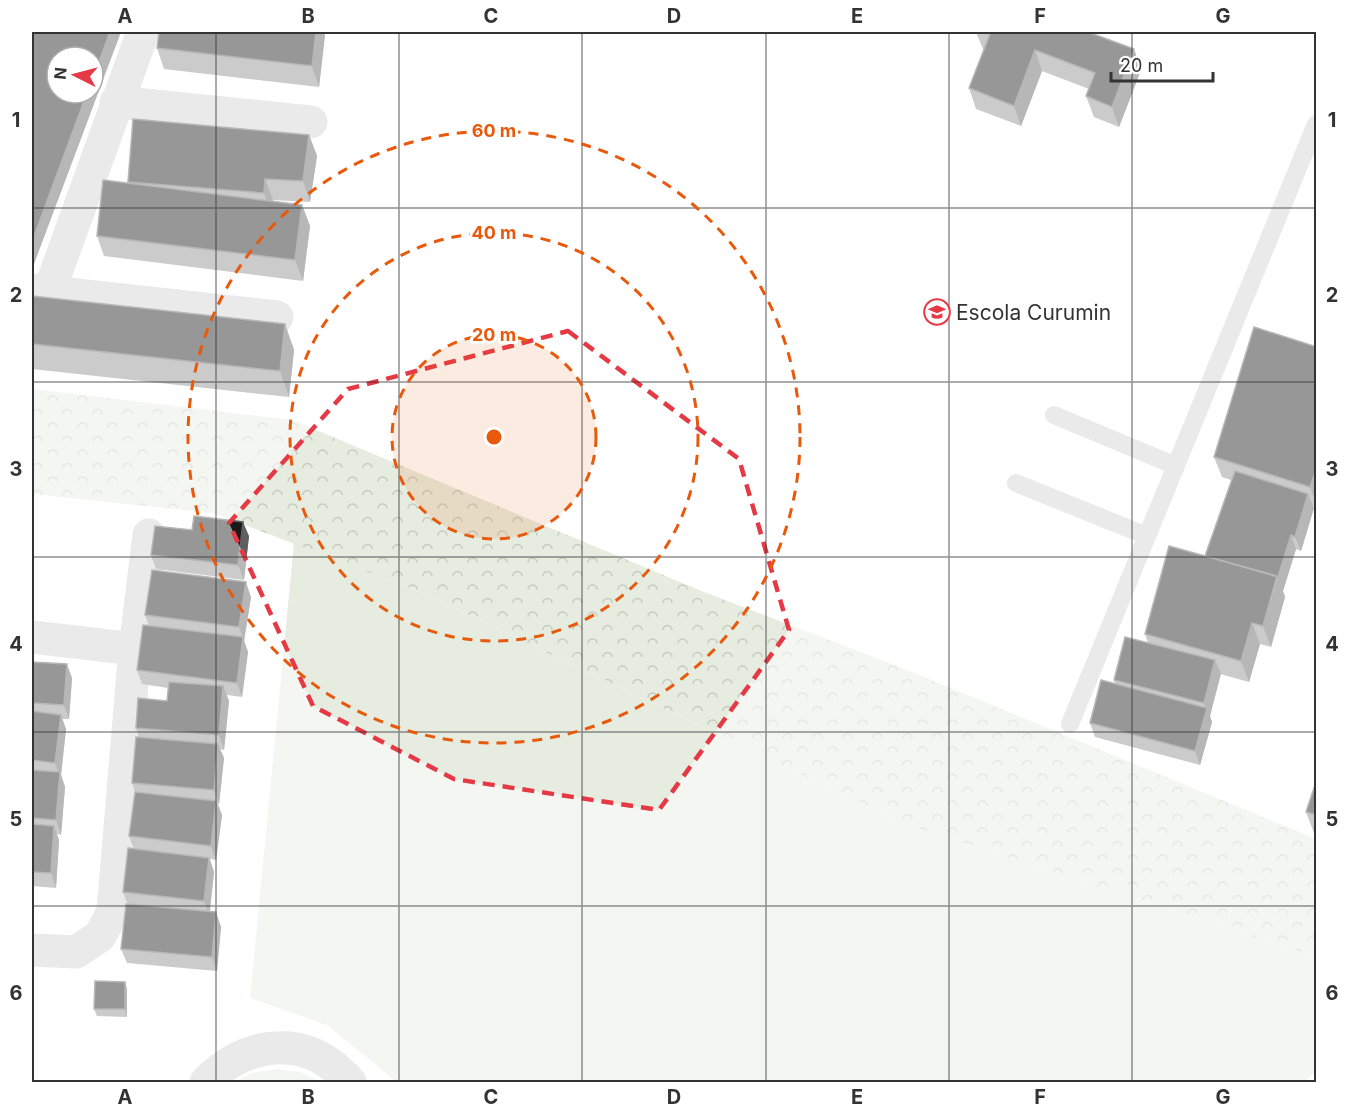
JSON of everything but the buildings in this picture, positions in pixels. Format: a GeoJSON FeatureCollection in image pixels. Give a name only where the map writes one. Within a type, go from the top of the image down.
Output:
{"type":"FeatureCollection","features":[{"type":"Feature","properties":{"kind":"street"},"geometry":{"type":"LineString","coordinates":[[142,32],[40,291],[277,317]]}},
{"type":"Feature","properties":{"kind":"street"},"geometry":{"type":"LineString","coordinates":[[116,102],[311,122]]}},
{"type":"Feature","properties":{"kind":"street"},"geometry":{"type":"LineString","coordinates":[[32,950],[76,952],[100,936],[113,911],[135,649],[149,536]]}},
{"type":"Feature","properties":{"kind":"street"},"geometry":{"type":"LineString","coordinates":[[32,637],[135,649]]}},
{"type":"Feature","properties":{"kind":"street"},"geometry":{"type":"LineString","coordinates":[[206,1083],[219,1069],[232,1060],[253,1052],[275,1048],[306,1052],[320,1058],[333,1066],[350,1083]]}},
{"type":"Feature","properties":{"kind":"lane"},"geometry":{"type":"LineString","coordinates":[[1070,724],[1317,124]]}},
{"type":"Feature","properties":{"kind":"lane"},"geometry":{"type":"LineString","coordinates":[[1054,415],[1176,466]]}},
{"type":"Feature","properties":{"kind":"lane"},"geometry":{"type":"LineString","coordinates":[[1016,483],[1147,536]]}},
{"type":"Feature","properties":{"kind":"highlighted area"},"geometry":{"type":"Polygon","coordinates":[[[568,331],[739,459],[789,630],[659,810],[454,779],[313,706],[229,523],[348,389],[568,331]]]}},
{"type":"Feature","properties":{"kind":"green space"},"geometry":{"type":"Polygon","coordinates":[[[32,389],[292,420],[704,592],[907,670],[1316,839],[1316,957],[905,824],[418,591],[213,513],[32,494],[32,389]]]}},
{"type":"Feature","properties":{"kind":"green space"},"geometry":{"type":"Polygon","coordinates":[[[294,543],[418,591],[905,824],[1316,957],[1316,1071],[1304,1082],[397,1082],[327,1025],[250,998],[294,543]]]}},
{"type":"Feature","properties":{"kind":"green space"},"geometry":{"type":"Polygon","coordinates":[[[276,1069],[300,1072],[320,1082],[235,1082],[252,1073],[276,1069]]]}},
{"type":"Feature","properties":{"kind":"place","name":"Escola Curumin"},"geometry":{"type":"Point","coordinates":[937,312]}}]}
